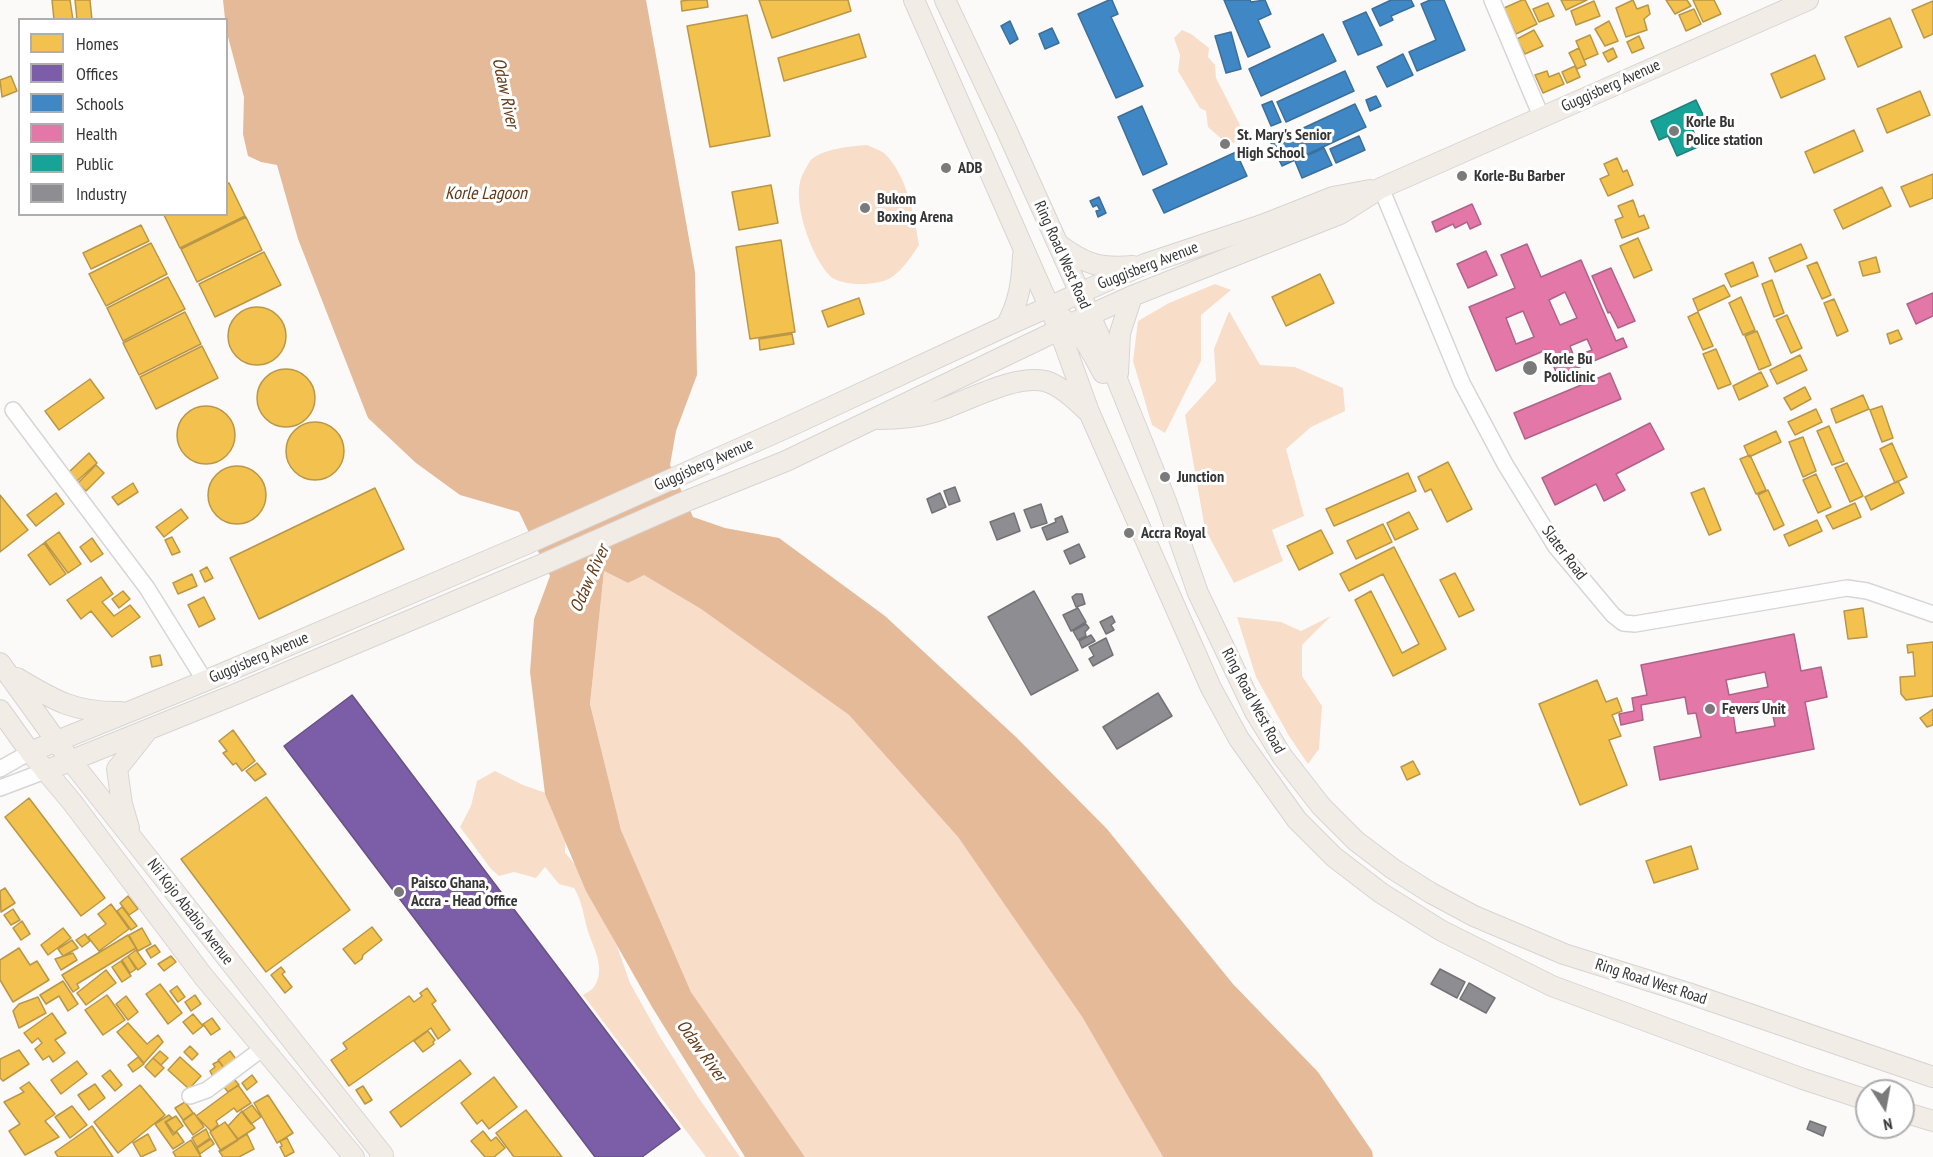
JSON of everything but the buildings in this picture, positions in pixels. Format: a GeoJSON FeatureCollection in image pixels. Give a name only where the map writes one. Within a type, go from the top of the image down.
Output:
{"type":"FeatureCollection","features":[{"type":"Feature","properties":{"kind":"main road","name":"Ring Road West Road"},"geometry":{"type":"LineString","coordinates":[[914,0],[1048,308]]}},
{"type":"Feature","properties":{"kind":"main road","name":"Ring Road West Road"},"geometry":{"type":"LineString","coordinates":[[945,0],[1090,315],[1166,501],[1198,593],[1255,712],[1282,756],[1321,806],[1356,841],[1394,869],[1431,893],[1474,916],[1564,954],[1688,993],[1933,1077]]}},
{"type":"Feature","properties":{"kind":"main road","name":"Guggisberg Avenue"},"geometry":{"type":"LineString","coordinates":[[45,771],[147,731],[689,500],[786,461],[1065,326],[1132,296],[1340,214],[1381,188],[1808,0]]}},
{"type":"Feature","properties":{"kind":"main road","name":"Guggisberg Avenue"},"geometry":{"type":"LineString","coordinates":[[30,752],[205,681],[531,542],[1145,264],[1262,225],[1333,197],[1381,188]]}},
{"type":"Feature","properties":{"kind":"main road"},"geometry":{"type":"LineString","coordinates":[[1056,242],[1084,262],[1098,266],[1145,264]]}},
{"type":"Feature","properties":{"kind":"main road"},"geometry":{"type":"LineString","coordinates":[[1006,326],[1018,298],[1022,280],[1023,249]]}},
{"type":"Feature","properties":{"kind":"main road"},"geometry":{"type":"LineString","coordinates":[[1118,382],[1120,333],[1132,296]]}},
{"type":"Feature","properties":{"kind":"main road"},"geometry":{"type":"LineString","coordinates":[[1048,308],[1065,326],[1085,341],[1104,376],[1182,561],[1198,593]]}},
{"type":"Feature","properties":{"kind":"main road","name":"Ring Road West Road"},"geometry":{"type":"LineString","coordinates":[[1065,326],[1089,412],[1211,688],[1239,739],[1297,820],[1334,857],[1382,893],[1442,931],[1552,986],[1855,1096]]}},
{"type":"Feature","properties":{"kind":"main road"},"geometry":{"type":"LineString","coordinates":[[828,442],[878,419],[907,419],[935,412],[1009,384],[1027,381],[1045,381],[1068,394],[1089,412]]}},
{"type":"Feature","properties":{"kind":"main road"},"geometry":{"type":"LineString","coordinates":[[4,668],[59,703],[84,710],[128,712]]}},
{"type":"Feature","properties":{"kind":"main road","name":"Nii Kojo Ababio Avenue"},"geometry":{"type":"LineString","coordinates":[[4,668],[71,761],[382,1156]]}},
{"type":"Feature","properties":{"kind":"main road","name":"Nii Kojo Ababio Avenue"},"geometry":{"type":"LineString","coordinates":[[0,710],[203,976],[354,1157]]}},
{"type":"Feature","properties":{"kind":"main road"},"geometry":{"type":"LineString","coordinates":[[131,837],[122,804],[117,770],[147,731]]}},
{"type":"Feature","properties":{"kind":"main road"},"geometry":{"type":"LineString","coordinates":[[1915,1116],[1933,1121]]}},
{"type":"Feature","properties":{"kind":"street"},"geometry":{"type":"LineString","coordinates":[[1492,0],[1541,116]]}},
{"type":"Feature","properties":{"kind":"street","name":"Slater Road"},"geometry":{"type":"LineString","coordinates":[[1381,188],[1462,383],[1505,464],[1556,547],[1613,615],[1623,623],[1635,624],[1847,588],[1867,591],[1933,614]]}},
{"type":"Feature","properties":{"kind":"street"},"geometry":{"type":"LineString","coordinates":[[14,410],[147,588],[205,681]]}},
{"type":"Feature","properties":{"kind":"street"},"geometry":{"type":"LineString","coordinates":[[0,769],[30,752]]}},
{"type":"Feature","properties":{"kind":"street"},"geometry":{"type":"LineString","coordinates":[[0,788],[45,771]]}},
{"type":"Feature","properties":{"kind":"street"},"geometry":{"type":"LineString","coordinates":[[190,1096],[207,1090],[263,1048]]}},
{"type":"Feature","properties":{"kind":"shaded area"},"geometry":{"type":"Polygon","coordinates":[[[1182,30],[1209,48],[1208,57],[1215,65],[1216,78],[1241,127],[1241,142],[1226,143],[1208,127],[1206,111],[1200,108],[1178,71],[1180,55],[1174,38],[1182,30]]]}},
{"type":"Feature","properties":{"kind":"shaded area"},"geometry":{"type":"Polygon","coordinates":[[[867,145],[884,153],[898,172],[912,209],[919,245],[904,266],[892,277],[870,284],[852,284],[830,276],[817,257],[802,218],[800,182],[810,161],[815,157],[837,149],[867,145]]]}},
{"type":"Feature","properties":{"kind":"shaded area"},"geometry":{"type":"Polygon","coordinates":[[[1215,284],[1231,290],[1201,315],[1201,361],[1165,433],[1152,425],[1133,361],[1138,321],[1169,303],[1215,284]]]}},
{"type":"Feature","properties":{"kind":"shaded area"},"geometry":{"type":"Polygon","coordinates":[[[1229,311],[1260,365],[1295,367],[1343,388],[1345,411],[1311,427],[1286,449],[1304,516],[1272,530],[1283,561],[1234,583],[1205,529],[1185,415],[1216,381],[1214,349],[1229,311]]]}},
{"type":"Feature","properties":{"kind":"shaded area"},"geometry":{"type":"Polygon","coordinates":[[[604,571],[628,583],[643,574],[701,609],[849,715],[958,837],[1084,1018],[1163,1157],[805,1157],[691,992],[621,830],[590,704],[604,571]]]}},
{"type":"Feature","properties":{"kind":"shaded area"},"geometry":{"type":"Polygon","coordinates":[[[1331,616],[1302,645],[1302,676],[1322,706],[1319,749],[1308,764],[1289,736],[1256,677],[1237,617],[1281,622],[1301,631],[1331,616]]]}},
{"type":"Feature","properties":{"kind":"shaded area"},"geometry":{"type":"Polygon","coordinates":[[[495,771],[523,785],[566,800],[565,853],[591,882],[601,916],[617,946],[630,983],[660,1037],[740,1157],[706,1157],[583,995],[594,987],[598,980],[599,965],[581,902],[574,888],[559,884],[545,867],[536,878],[514,872],[499,876],[491,869],[460,827],[471,806],[477,781],[495,771]]]}},
{"type":"Feature","properties":{"kind":"water","name":"Korle Lagoon"},"geometry":{"type":"Polygon","coordinates":[[[223,0],[646,0],[695,272],[697,375],[676,431],[670,465],[693,517],[725,528],[779,538],[885,616],[1016,737],[1107,829],[1233,984],[1318,1072],[1372,1151],[1373,1157],[1163,1157],[1083,1018],[958,837],[849,715],[701,609],[644,575],[628,583],[604,571],[590,704],[621,830],[691,992],[805,1157],[745,1157],[652,1007],[586,891],[545,794],[530,672],[534,619],[550,576],[519,512],[460,495],[416,463],[368,418],[298,239],[277,165],[261,162],[248,156],[243,134],[244,97],[228,37],[228,18],[225,18],[223,0]]]}},
{"type":"Feature","properties":{"kind":"place","name":"Korle Bu Police station"},"geometry":{"type":"Point","coordinates":[1674,131]}},
{"type":"Feature","properties":{"kind":"place","name":"St. Mary's Senior High School"},"geometry":{"type":"Point","coordinates":[1225,144]}},
{"type":"Feature","properties":{"kind":"place","name":"ADB"},"geometry":{"type":"Point","coordinates":[946,168]}},
{"type":"Feature","properties":{"kind":"place","name":"Korle-Bu Barber"},"geometry":{"type":"Point","coordinates":[1462,176]}},
{"type":"Feature","properties":{"kind":"place","name":"Bukom Boxing Arena"},"geometry":{"type":"Point","coordinates":[865,208]}},
{"type":"Feature","properties":{"kind":"place","name":"Korle Bu Policlinic"},"geometry":{"type":"Point","coordinates":[1530,368]}},
{"type":"Feature","properties":{"kind":"place","name":"Junction"},"geometry":{"type":"Point","coordinates":[1165,477]}},
{"type":"Feature","properties":{"kind":"place","name":"Accra Royal"},"geometry":{"type":"Point","coordinates":[1129,533]}},
{"type":"Feature","properties":{"kind":"place","name":"Fevers Unit"},"geometry":{"type":"Point","coordinates":[1710,709]}},
{"type":"Feature","properties":{"kind":"place","name":"Paisco Ghana, Accra - Head Office"},"geometry":{"type":"Point","coordinates":[399,892]}},
{"type":"Feature","properties":{"kind":"water label","name":"Odaw River"},"geometry":{"type":"Point","coordinates":[505,93]}},
{"type":"Feature","properties":{"kind":"water label","name":"Odaw River"},"geometry":{"type":"Point","coordinates":[590,579]}},
{"type":"Feature","properties":{"kind":"water label","name":"Odaw River"},"geometry":{"type":"Point","coordinates":[701,1051]}}]}
